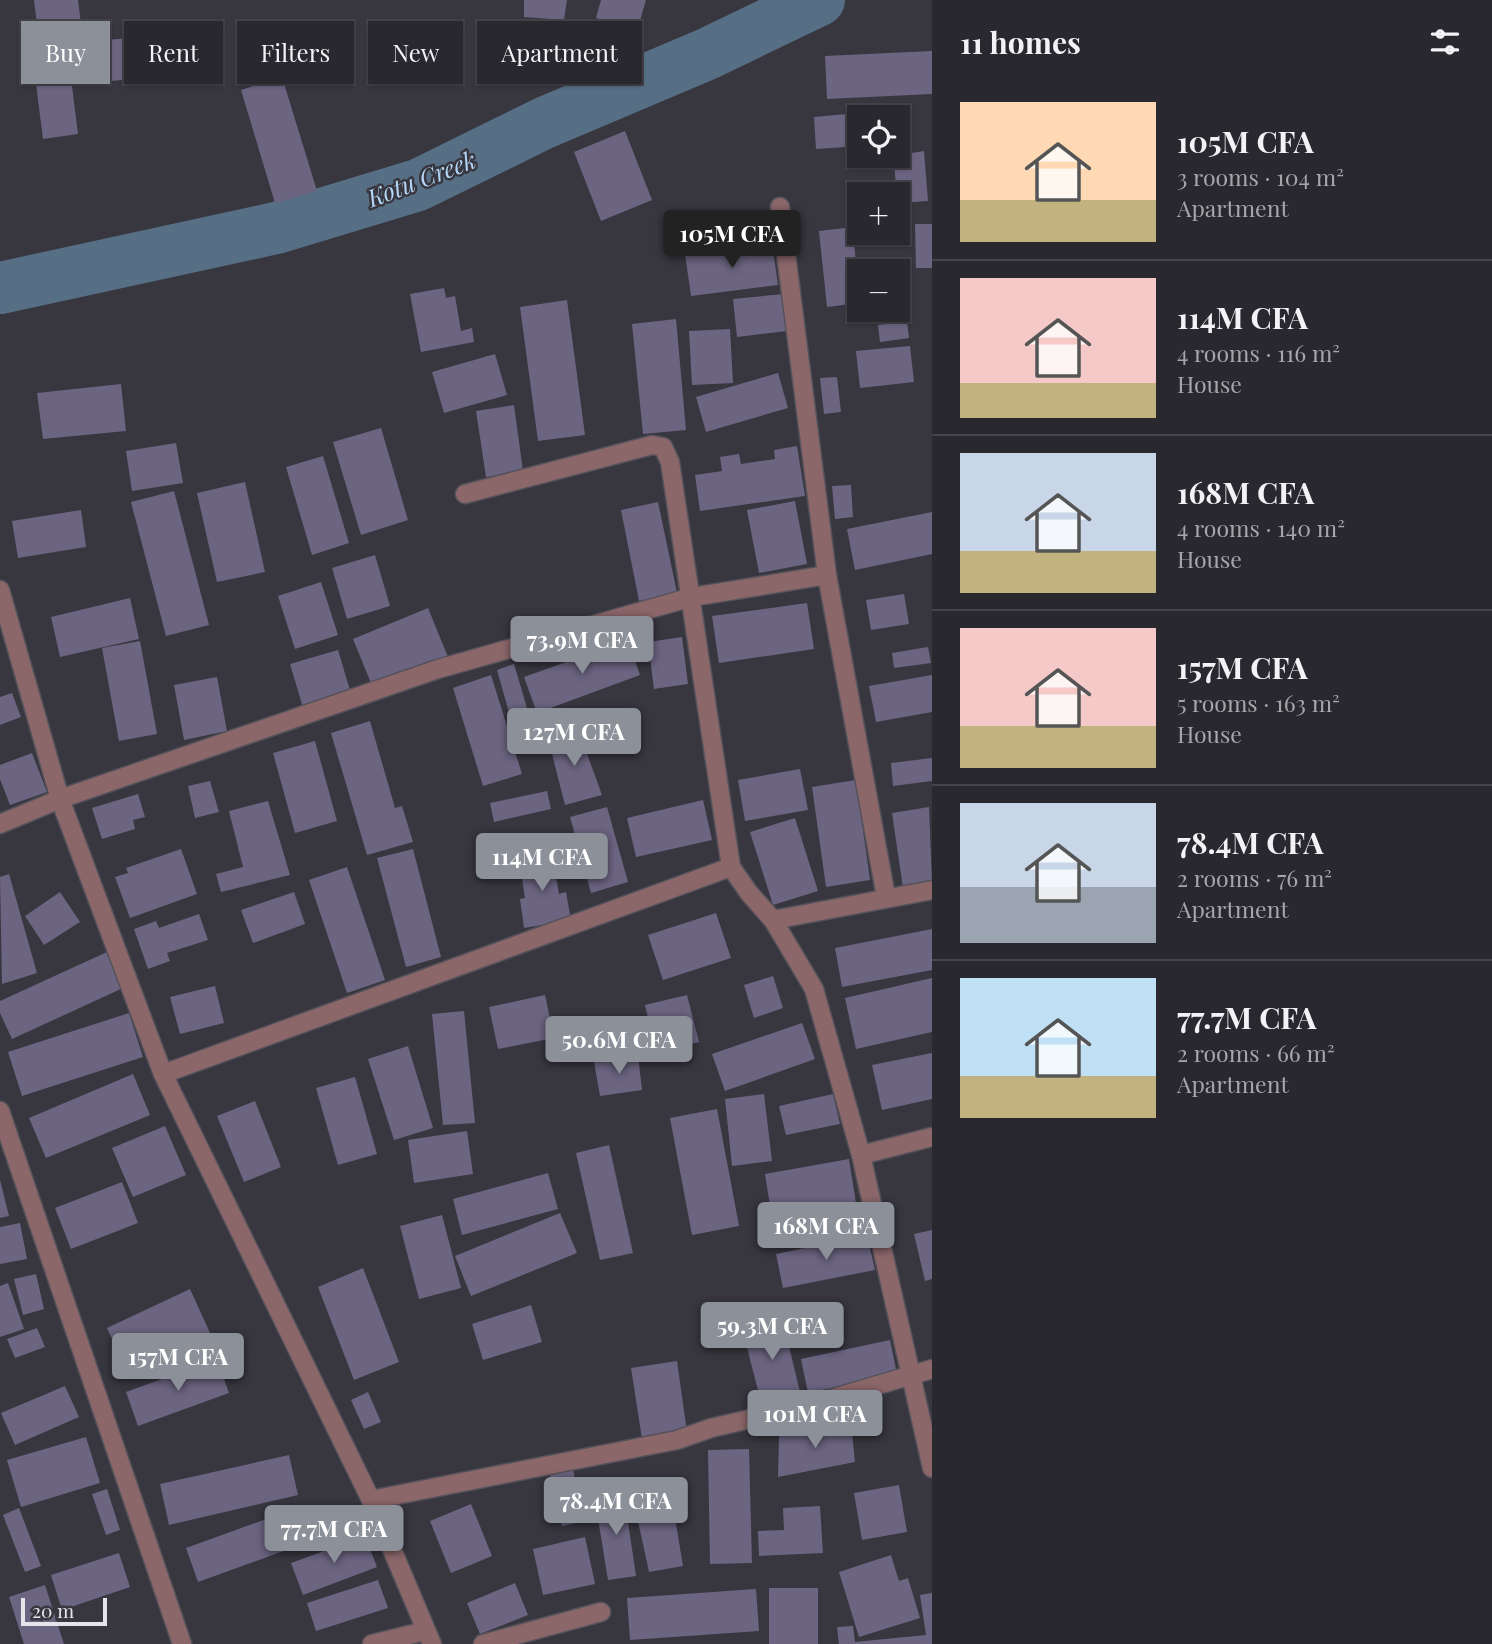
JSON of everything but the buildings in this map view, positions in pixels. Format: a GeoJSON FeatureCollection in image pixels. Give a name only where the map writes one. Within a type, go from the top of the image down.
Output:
{"type":"FeatureCollection","features":[{"type":"Feature","properties":{"kind":"street"},"geometry":{"type":"LineString","coordinates":[[780,207],[827,575],[887,897]]}},
{"type":"Feature","properties":{"kind":"street"},"geometry":{"type":"LineString","coordinates":[[465,494],[652,444],[663,447],[670,462],[692,597],[731,867],[748,893],[774,920],[814,989],[861,1155],[932,1468]]}},
{"type":"Feature","properties":{"kind":"street"},"geometry":{"type":"LineString","coordinates":[[0,824],[60,799],[439,669],[692,597],[827,575]]}},
{"type":"Feature","properties":{"kind":"street"},"geometry":{"type":"LineString","coordinates":[[0,590],[60,799],[163,1073],[371,1500],[428,1637],[372,1644]]}},
{"type":"Feature","properties":{"kind":"street"},"geometry":{"type":"LineString","coordinates":[[163,1073],[731,867]]}},
{"type":"Feature","properties":{"kind":"street"},"geometry":{"type":"LineString","coordinates":[[774,920],[932,890]]}},
{"type":"Feature","properties":{"kind":"street"},"geometry":{"type":"LineString","coordinates":[[0,1111],[182,1644]]}},
{"type":"Feature","properties":{"kind":"street"},"geometry":{"type":"LineString","coordinates":[[861,1155],[932,1137]]}},
{"type":"Feature","properties":{"kind":"street"},"geometry":{"type":"LineString","coordinates":[[371,1500],[677,1440],[711,1428],[810,1405],[932,1369]]}},
{"type":"Feature","properties":{"kind":"street"},"geometry":{"type":"LineString","coordinates":[[482,1644],[601,1612]]}},
{"type":"Feature","properties":{"kind":"waterway","name":"Kotu Creek"},"geometry":{"type":"LineString","coordinates":[[0,288],[276,228],[418,185],[544,123],[707,54],[819,0]]}}]}
